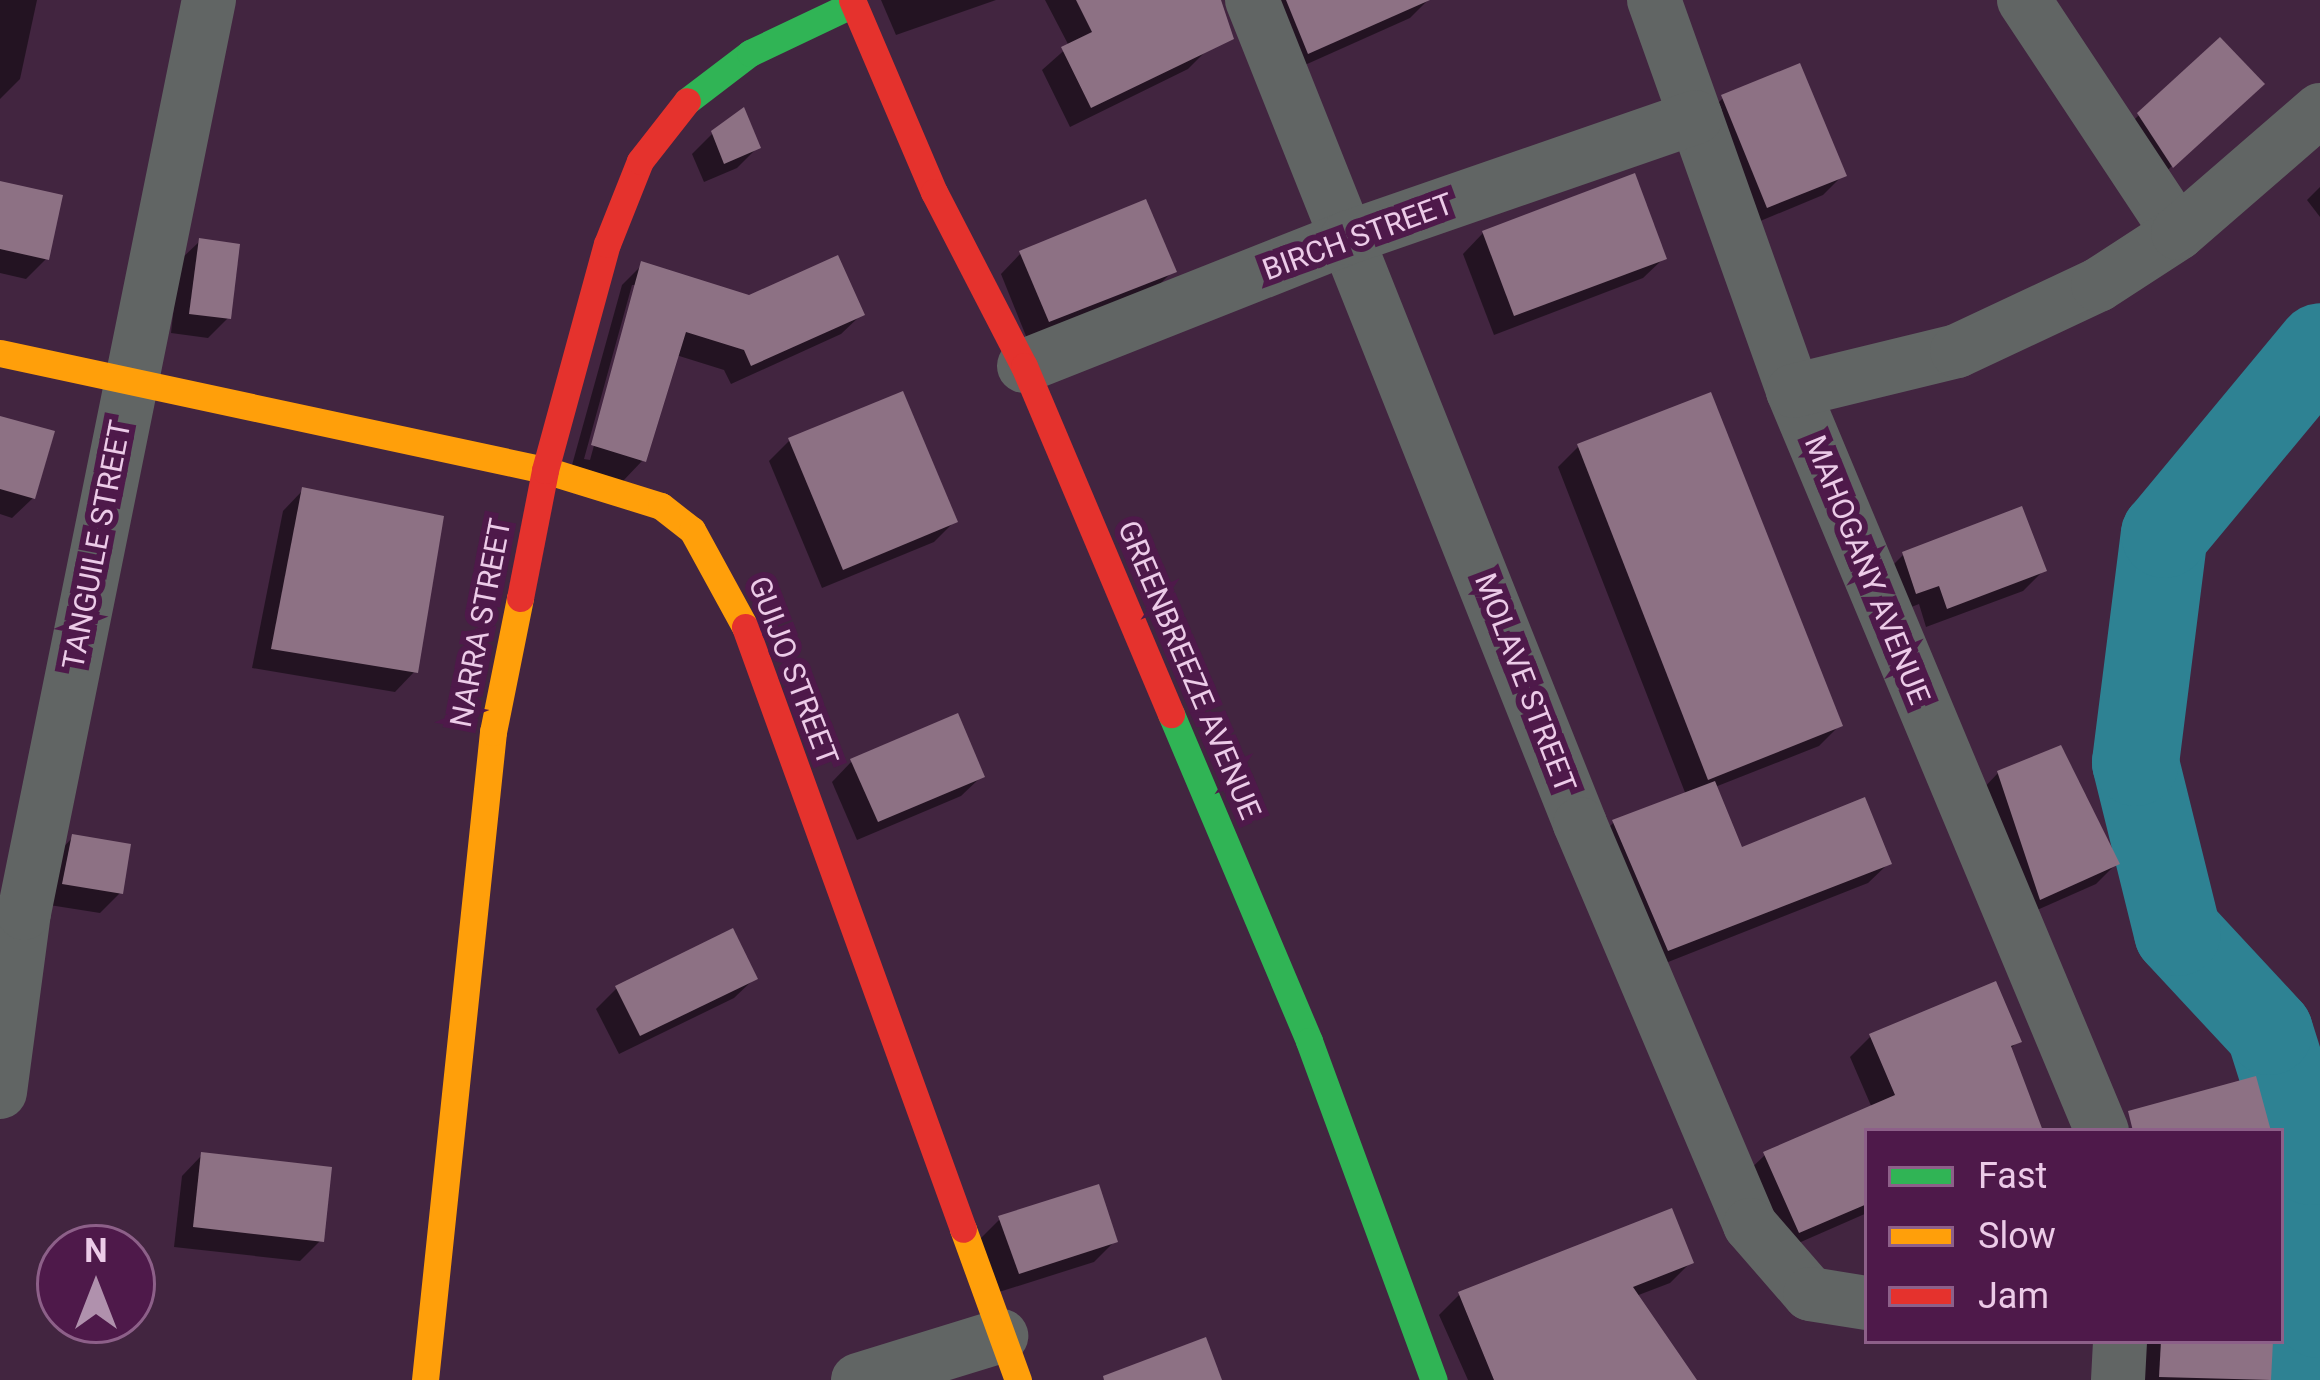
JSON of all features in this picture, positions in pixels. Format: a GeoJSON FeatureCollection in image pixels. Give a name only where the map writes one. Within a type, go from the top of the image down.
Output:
{"type":"FeatureCollection","features":[{"type":"Feature","properties":{"kind":"street","name":"TANGUILE STREET"},"geometry":{"type":"LineString","coordinates":[[0,1092],[24,913],[209,0]]}},
{"type":"Feature","properties":{"kind":"street","name":"MOLAVE STREET"},"geometry":{"type":"LineString","coordinates":[[1252,0],[1580,824],[1750,1225],[1810,1294],[1864,1303]]}},
{"type":"Feature","properties":{"kind":"street","name":"MAHOGANY AVENUE"},"geometry":{"type":"LineString","coordinates":[[1654,0],[1793,391],[2101,1128]]}},
{"type":"Feature","properties":{"kind":"street"},"geometry":{"type":"LineString","coordinates":[[2024,0],[2178,233]]}},
{"type":"Feature","properties":{"kind":"street","name":"GREENBREEZE AVENUE"},"geometry":{"type":"LineString","coordinates":[[852,2],[934,192],[1024,366],[1309,1041],[1434,1380]]}},
{"type":"Feature","properties":{"kind":"street","name":"NARRA STREET"},"geometry":{"type":"LineString","coordinates":[[425,1380],[493,732],[545,470],[607,244],[640,161],[694,92],[750,52],[852,2]]}},
{"type":"Feature","properties":{"kind":"street"},"geometry":{"type":"LineString","coordinates":[[1793,391],[1957,351],[2098,285],[2178,233],[2320,110]]}},
{"type":"Feature","properties":{"kind":"street","name":"BIRCH STREET"},"geometry":{"type":"LineString","coordinates":[[1024,366],[1348,238],[1696,117]]}},
{"type":"Feature","properties":{"kind":"street","name":"GUIJO STREET"},"geometry":{"type":"LineString","coordinates":[[0,353],[545,470],[661,506],[716,564],[1010,1358]]}},
{"type":"Feature","properties":{"kind":"street"},"geometry":{"type":"LineString","coordinates":[[2118,1380],[2120,1344]]}},
{"type":"Feature","properties":{"kind":"street"},"geometry":{"type":"LineString","coordinates":[[858,1380],[1010,1358]]}},
{"type":"Feature","properties":{"kind":"building"},"geometry":{"type":"Polygon","coordinates":[[[1076,0],[1221,0],[1234,39],[1091,108],[1061,47],[1092,32],[1076,0]]]}},
{"type":"Feature","properties":{"kind":"building"},"geometry":{"type":"Polygon","coordinates":[[[1286,0],[1430,0],[1308,54],[1286,0]]]}},
{"type":"Feature","properties":{"kind":"building"},"geometry":{"type":"Polygon","coordinates":[[[2220,37],[2265,84],[2173,168],[2137,113],[2220,37]]]}},
{"type":"Feature","properties":{"kind":"building"},"geometry":{"type":"Polygon","coordinates":[[[1800,63],[1847,176],[1767,208],[1721,95],[1800,63]]]}},
{"type":"Feature","properties":{"kind":"building"},"geometry":{"type":"Polygon","coordinates":[[[744,107],[761,148],[724,164],[711,131],[744,107]]]}},
{"type":"Feature","properties":{"kind":"building"},"geometry":{"type":"Polygon","coordinates":[[[1635,173],[1667,259],[1514,316],[1482,231],[1635,173]]]}},
{"type":"Feature","properties":{"kind":"building"},"geometry":{"type":"Polygon","coordinates":[[[0,181],[63,195],[49,260],[0,249],[0,181]]]}},
{"type":"Feature","properties":{"kind":"building"},"geometry":{"type":"Polygon","coordinates":[[[1146,199],[1177,272],[1049,322],[1019,251],[1146,199]]]}},
{"type":"Feature","properties":{"kind":"building"},"geometry":{"type":"Polygon","coordinates":[[[199,238],[240,244],[231,319],[189,314],[199,238]]]}},
{"type":"Feature","properties":{"kind":"building"},"geometry":{"type":"Polygon","coordinates":[[[838,255],[865,315],[751,366],[744,350],[686,332],[646,462],[591,445],[641,261],[749,295],[838,255]]]}},
{"type":"Feature","properties":{"kind":"building"},"geometry":{"type":"Polygon","coordinates":[[[903,391],[958,522],[843,570],[788,438],[903,391]]]}},
{"type":"Feature","properties":{"kind":"building"},"geometry":{"type":"Polygon","coordinates":[[[1711,392],[1843,726],[1708,780],[1577,444],[1711,392]]]}},
{"type":"Feature","properties":{"kind":"building"},"geometry":{"type":"Polygon","coordinates":[[[0,416],[55,431],[35,499],[0,489],[0,416]]]}},
{"type":"Feature","properties":{"kind":"building"},"geometry":{"type":"Polygon","coordinates":[[[302,487],[444,516],[418,673],[271,649],[302,487]]]}},
{"type":"Feature","properties":{"kind":"building"},"geometry":{"type":"Polygon","coordinates":[[[2022,506],[2047,571],[1947,609],[1939,586],[1916,594],[1902,552],[2022,506]]]}},
{"type":"Feature","properties":{"kind":"building"},"geometry":{"type":"Polygon","coordinates":[[[958,713],[985,777],[878,822],[850,759],[958,713]]]}},
{"type":"Feature","properties":{"kind":"building"},"geometry":{"type":"Polygon","coordinates":[[[2061,745],[2120,864],[2040,900],[1997,771],[2061,745]]]}},
{"type":"Feature","properties":{"kind":"building"},"geometry":{"type":"Polygon","coordinates":[[[1715,781],[1742,847],[1865,797],[1892,864],[1668,951],[1612,820],[1715,781]]]}},
{"type":"Feature","properties":{"kind":"building"},"geometry":{"type":"Polygon","coordinates":[[[72,834],[131,844],[123,894],[62,884],[72,834]]]}},
{"type":"Feature","properties":{"kind":"building"},"geometry":{"type":"Polygon","coordinates":[[[733,928],[758,979],[640,1036],[615,986],[733,928]]]}},
{"type":"Feature","properties":{"kind":"building"},"geometry":{"type":"Polygon","coordinates":[[[1996,981],[2022,1042],[2011,1046],[2042,1128],[1864,1128],[1864,1205],[1799,1233],[1763,1152],[1895,1095],[1869,1034],[1996,981]]]}},
{"type":"Feature","properties":{"kind":"building"},"geometry":{"type":"Polygon","coordinates":[[[2256,1076],[2270,1128],[2132,1128],[2128,1111],[2256,1076]]]}},
{"type":"Feature","properties":{"kind":"building"},"geometry":{"type":"Polygon","coordinates":[[[201,1152],[332,1167],[324,1242],[193,1227],[201,1152]]]}},
{"type":"Feature","properties":{"kind":"building"},"geometry":{"type":"Polygon","coordinates":[[[1099,1184],[1118,1242],[1019,1274],[998,1216],[1099,1184]]]}},
{"type":"Feature","properties":{"kind":"building"},"geometry":{"type":"Polygon","coordinates":[[[1672,1208],[1694,1263],[1633,1287],[1697,1380],[1494,1380],[1458,1292],[1672,1208]]]}},
{"type":"Feature","properties":{"kind":"building"},"geometry":{"type":"Polygon","coordinates":[[[1206,1337],[1222,1380],[1104,1380],[1103,1376],[1206,1337]]]}},
{"type":"Feature","properties":{"kind":"building"},"geometry":{"type":"Polygon","coordinates":[[[2161,1344],[2273,1344],[2271,1380],[2159,1377],[2161,1344]]]}},
{"type":"Feature","properties":{"kind":"waterway"},"geometry":{"type":"LineString","coordinates":[[2312,1380],[2318,1314],[2310,1161],[2269,1031],[2177,932],[2135,762],[2164,534],[2320,346]]}},
{"type":"Feature","properties":{"kind":"traffic: fast"},"geometry":{"type":"LineString","coordinates":[[687,101],[750,53],[853,4]]}},
{"type":"Feature","properties":{"kind":"traffic: fast"},"geometry":{"type":"LineString","coordinates":[[1171,714],[1309,1041],[1434,1380]]}},
{"type":"Feature","properties":{"kind":"traffic: slow"},"geometry":{"type":"LineString","coordinates":[[0,353],[545,470],[661,506],[692,530],[745,627]]}},
{"type":"Feature","properties":{"kind":"traffic: slow"},"geometry":{"type":"LineString","coordinates":[[425,1380],[493,732],[520,598]]}},
{"type":"Feature","properties":{"kind":"traffic: slow"},"geometry":{"type":"LineString","coordinates":[[963,1229],[1018,1380]]}},
{"type":"Feature","properties":{"kind":"traffic: jam"},"geometry":{"type":"LineString","coordinates":[[852,0],[934,192],[1024,366],[1171,714]]}},
{"type":"Feature","properties":{"kind":"traffic: jam"},"geometry":{"type":"LineString","coordinates":[[520,598],[545,470],[607,244],[640,161],[687,101]]}},
{"type":"Feature","properties":{"kind":"traffic: jam"},"geometry":{"type":"LineString","coordinates":[[745,627],[963,1229]]}}]}
